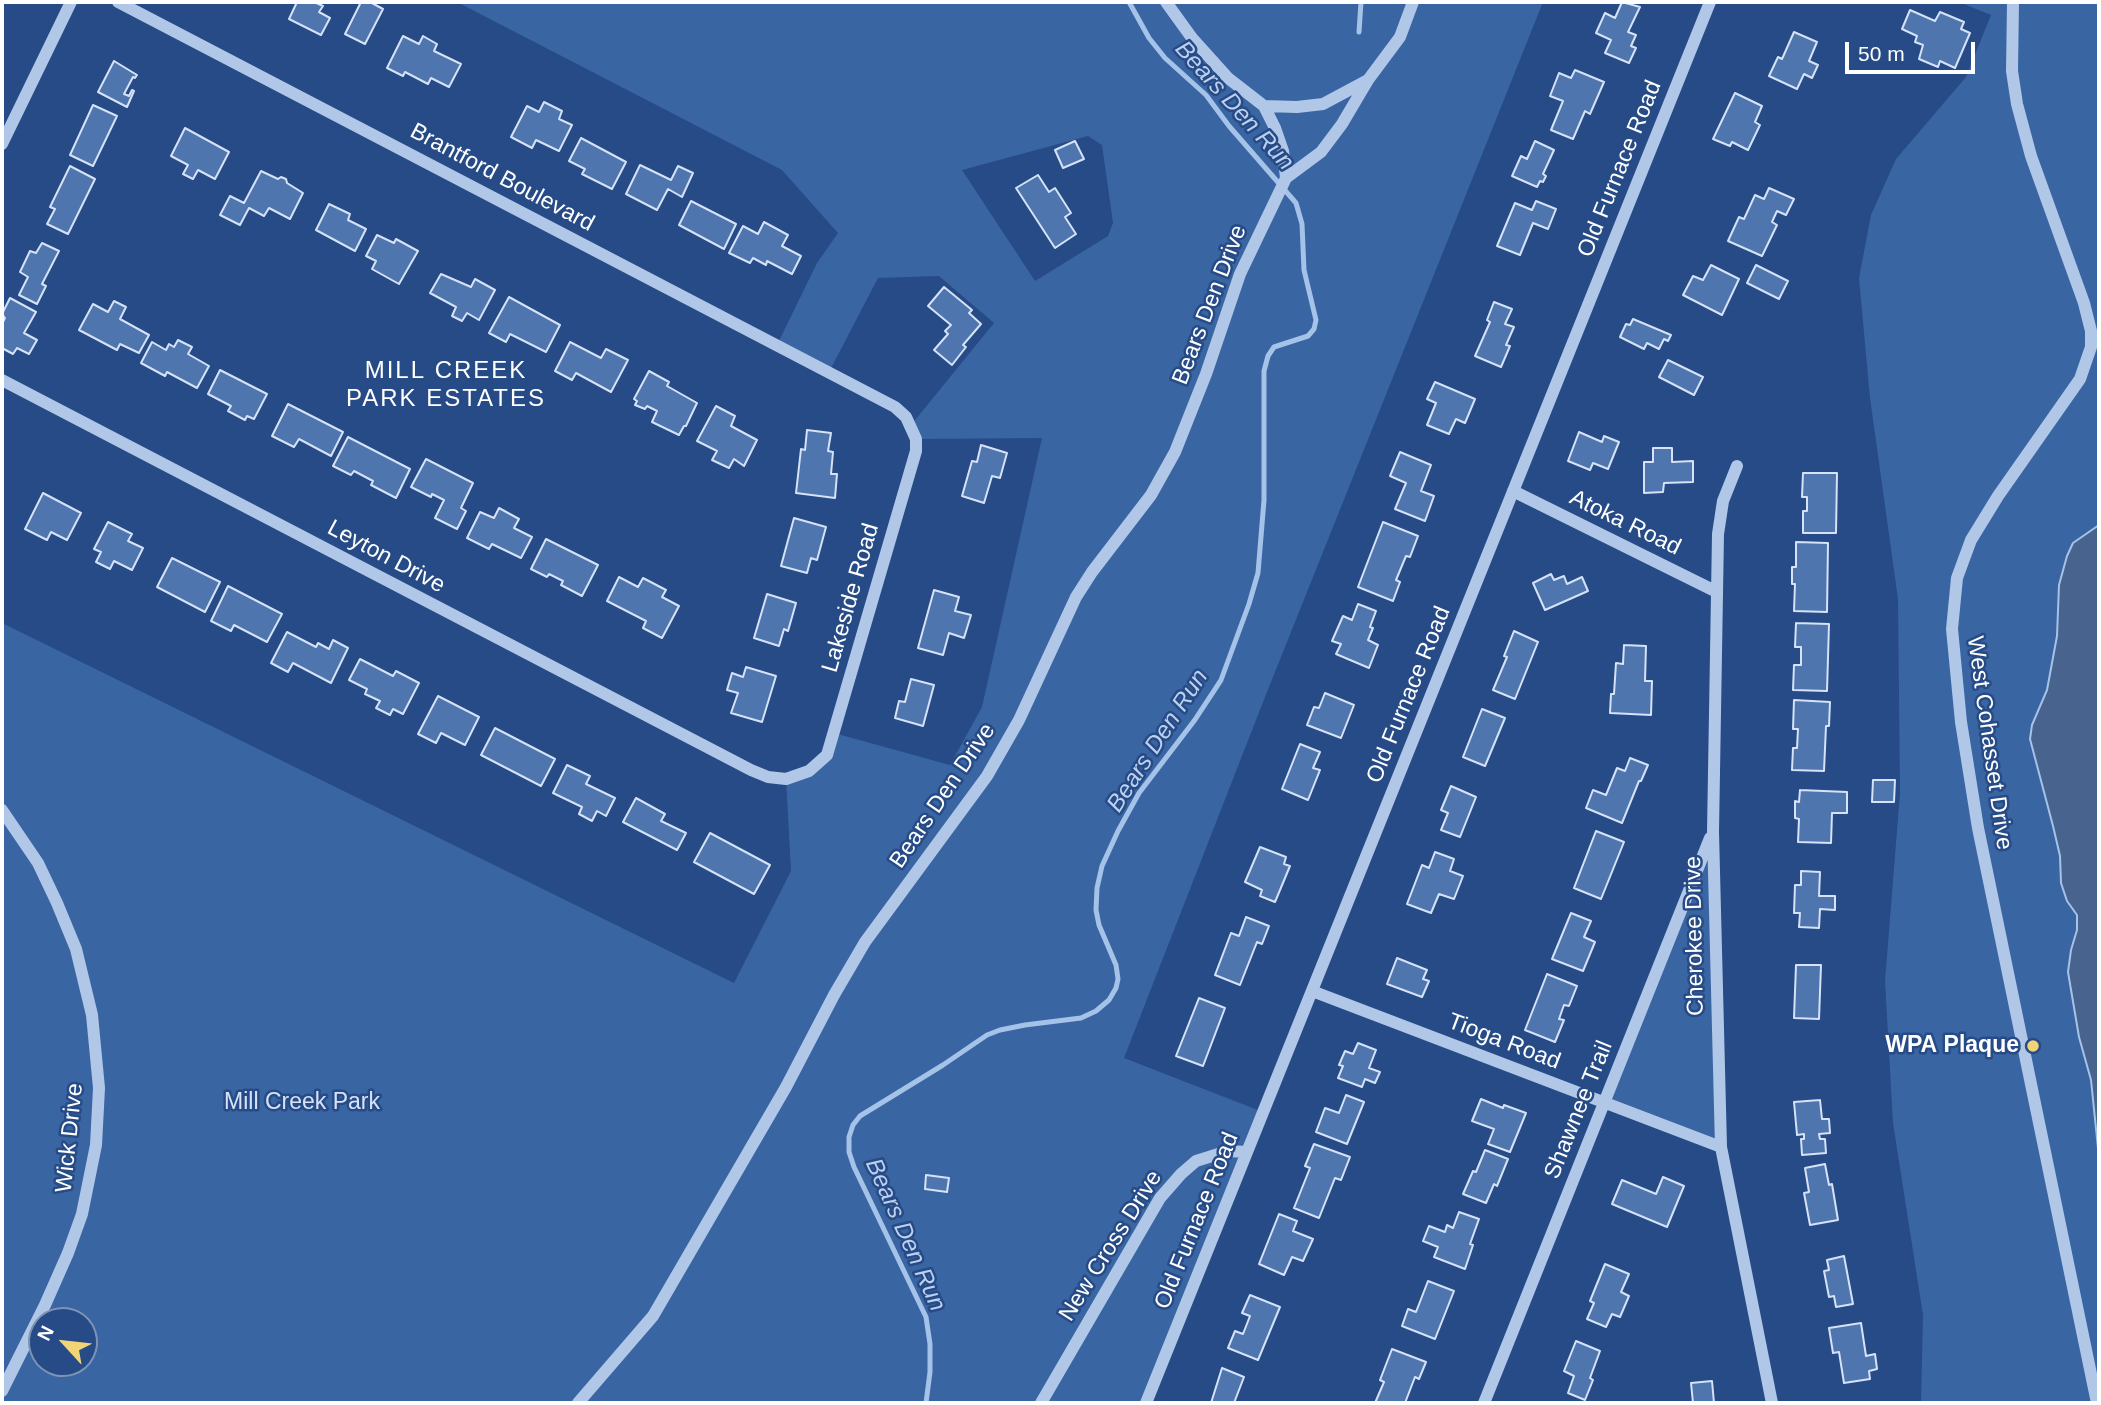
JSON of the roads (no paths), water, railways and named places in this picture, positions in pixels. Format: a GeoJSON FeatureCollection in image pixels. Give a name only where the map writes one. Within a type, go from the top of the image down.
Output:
{"type":"FeatureCollection","features":[{"type":"Feature","properties":{"kind":"street"},"geometry":{"type":"LineString","coordinates":[[2,144],[71,2]]}},
{"type":"Feature","properties":{"kind":"street","name":"Brantford Boulevard"},"geometry":{"type":"LineString","coordinates":[[118,2],[866,391]]}},
{"type":"Feature","properties":{"kind":"street"},"geometry":{"type":"LineString","coordinates":[[1166,2],[1192,38],[1228,78],[1264,106],[1283,151],[1285,179]]}},
{"type":"Feature","properties":{"kind":"street"},"geometry":{"type":"LineString","coordinates":[[1285,179],[1321,152],[1342,124],[1368,80],[1400,37],[1413,2]]}},
{"type":"Feature","properties":{"kind":"street","name":"Old Furnace Road"},"geometry":{"type":"LineString","coordinates":[[1146,1403],[1710,2]]}},
{"type":"Feature","properties":{"kind":"street","name":"West Cohasset Drive"},"geometry":{"type":"LineString","coordinates":[[2013,2],[2012,71],[2017,104],[2031,156],[2084,303],[2091,331],[2091,347],[2086,368],[2073,390],[1998,496],[1972,540],[1957,578],[1952,629],[1961,722],[1979,828],[2096,1403]]}},
{"type":"Feature","properties":{"kind":"street"},"geometry":{"type":"LineString","coordinates":[[1264,106],[1297,107],[1323,104],[1368,80]]}},
{"type":"Feature","properties":{"kind":"street","name":"Bears Den Drive"},"geometry":{"type":"LineString","coordinates":[[578,1403],[666,1296],[786,1087],[865,942],[987,776],[1019,720],[1076,597],[1163,477],[1194,407],[1232,295],[1285,179]]}},
{"type":"Feature","properties":{"kind":"street","name":"Leyton Drive"},"geometry":{"type":"LineString","coordinates":[[2,380],[751,770]]}},
{"type":"Feature","properties":{"kind":"street","name":"Lakeside Road"},"geometry":{"type":"LineString","coordinates":[[751,770],[768,777],[786,779],[798,776],[819,764],[827,755],[832,741],[916,451],[916,439],[906,417],[895,407],[866,391]]}},
{"type":"Feature","properties":{"kind":"street","name":"Cherokee Drive"},"geometry":{"type":"LineString","coordinates":[[1737,466],[1720,516],[1717,592],[1713,832],[1721,1147],[1772,1403]]}},
{"type":"Feature","properties":{"kind":"street","name":"Atoka Road"},"geometry":{"type":"LineString","coordinates":[[1513,491],[1717,592]]}},
{"type":"Feature","properties":{"kind":"street","name":"Wick Drive"},"geometry":{"type":"LineString","coordinates":[[2,810],[38,863],[76,949],[92,1015],[99,1088],[96,1145],[82,1213],[45,1305],[2,1391]]}},
{"type":"Feature","properties":{"kind":"street","name":"Shawnee Trail"},"geometry":{"type":"LineString","coordinates":[[1483,1403],[1713,832]]}},
{"type":"Feature","properties":{"kind":"street","name":"Tioga Road"},"geometry":{"type":"LineString","coordinates":[[1312,991],[1721,1147]]}},
{"type":"Feature","properties":{"kind":"street","name":"New Cross Drive"},"geometry":{"type":"LineString","coordinates":[[1041,1403],[1160,1198],[1196,1161],[1228,1151],[1247,1152]]}},
{"type":"Feature","properties":{"kind":"waterway","name":"Bears Den Run"},"geometry":{"type":"LineString","coordinates":[[926,1403],[930,1372],[926,1317],[854,1167],[849,1152],[849,1137],[853,1125],[860,1116],[987,1035],[1025,1025],[1081,1018],[1096,1011],[1109,1000],[1116,988],[1116,965],[1099,925],[1096,910],[1102,866],[1139,793],[1194,721],[1221,680],[1258,573],[1264,500],[1264,371],[1274,347],[1308,336],[1314,329],[1316,320],[1304,270],[1302,224],[1296,203],[1229,126],[1206,95],[1165,58],[1149,38],[1129,2]]}},
{"type":"Feature","properties":{"kind":"waterway"},"geometry":{"type":"LineString","coordinates":[[1359,32],[1361,2]]}},
{"type":"Feature","properties":{"kind":"place","name":"WPA Plaque"},"geometry":{"type":"Point","coordinates":[2033,1046]}},
{"type":"Feature","properties":{"kind":"district","name":"MILL CREEK PARK ESTATES"},"geometry":{"type":"Point","coordinates":[446,385]}},
{"type":"Feature","properties":{"kind":"park label","name":"Mill Creek Park"},"geometry":{"type":"Point","coordinates":[302,1103]}}]}
